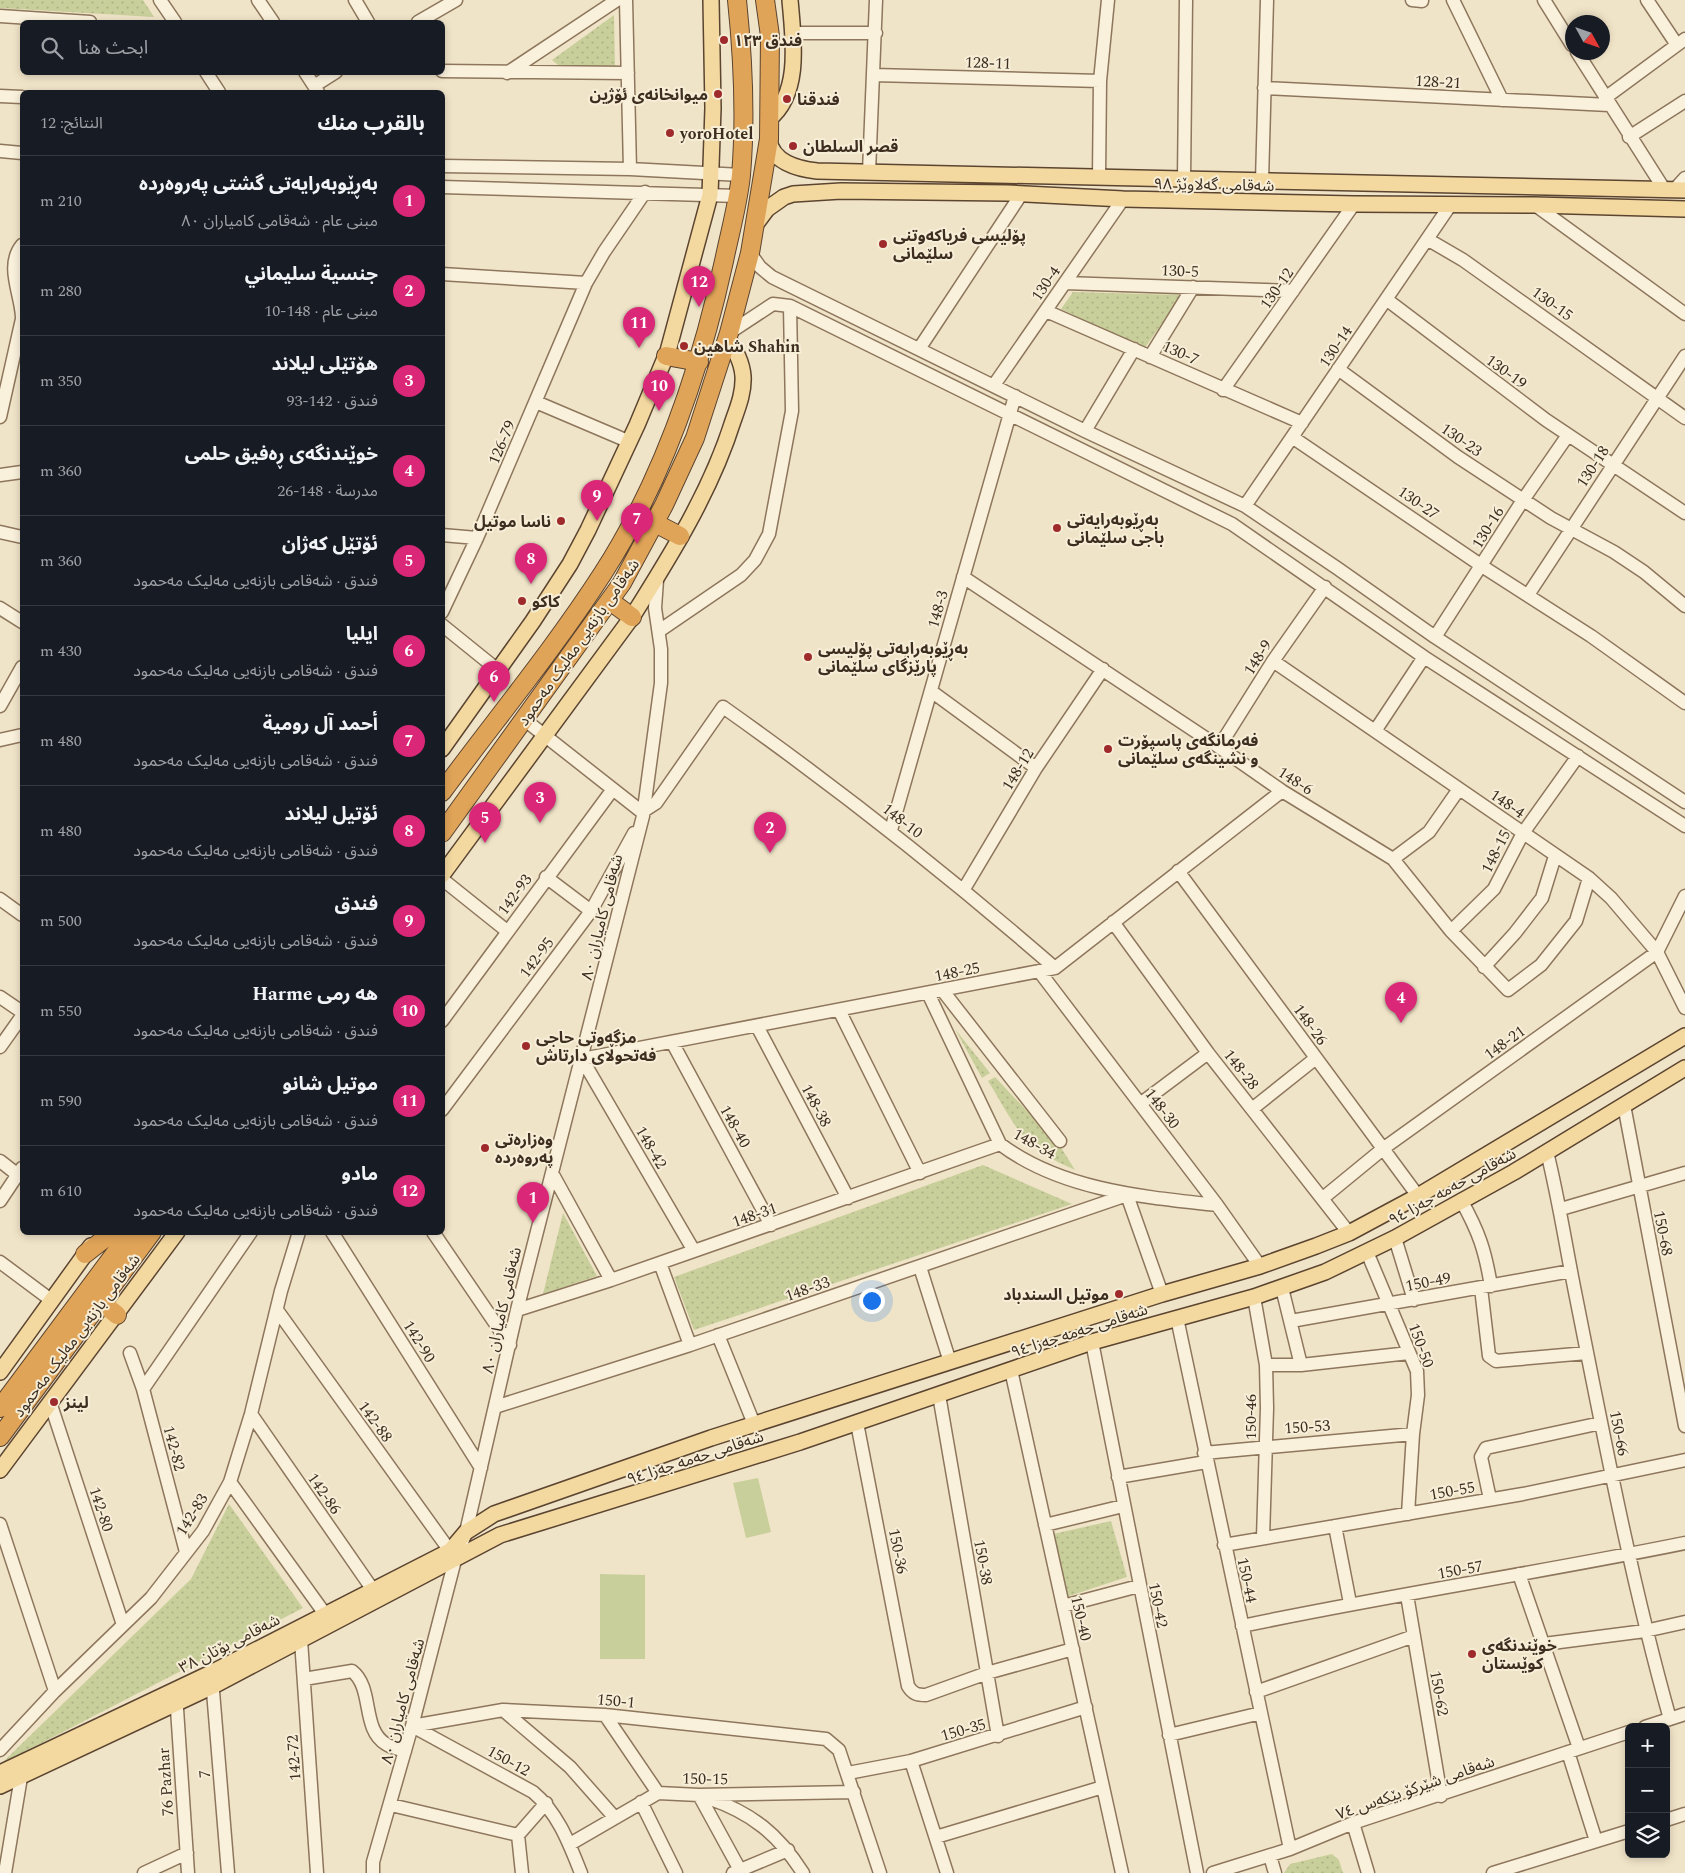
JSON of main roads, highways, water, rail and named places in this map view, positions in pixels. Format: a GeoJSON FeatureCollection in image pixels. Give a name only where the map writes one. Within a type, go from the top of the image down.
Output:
{"type":"FeatureCollection","features":[{"type":"Feature","properties":{"kind":"highway","name":"شەقامی بازنەیی مەلیک مەحمود"},"geometry":{"type":"LineString","coordinates":[[445,788],[604,571],[659,468],[676,429],[709,329],[741,175],[744,128],[742,54],[737,0]]}},
{"type":"Feature","properties":{"kind":"highway","name":"شەقامی بازنەیی مەلیک مەحمود"},"geometry":{"type":"LineString","coordinates":[[445,829],[622,583],[655,523],[695,438],[729,336],[750,253],[769,139],[770,36],[765,0]]}},
{"type":"Feature","properties":{"kind":"highway"},"geometry":{"type":"LineString","coordinates":[[666,356],[699,362]]}},
{"type":"Feature","properties":{"kind":"highway"},"geometry":{"type":"LineString","coordinates":[[655,523],[680,536]]}},
{"type":"Feature","properties":{"kind":"highway"},"geometry":{"type":"LineString","coordinates":[[604,571],[611,579],[622,583]]}},
{"type":"Feature","properties":{"kind":"highway"},"geometry":{"type":"LineString","coordinates":[[586,598],[607,605],[632,617]]}},
{"type":"Feature","properties":{"kind":"highway"},"geometry":{"type":"LineString","coordinates":[[85,1254],[109,1235]]}},
{"type":"Feature","properties":{"kind":"highway","name":"شەقامی بازنەیی مەلیک مەحمود"},"geometry":{"type":"LineString","coordinates":[[0,1408],[129,1235]]}},
{"type":"Feature","properties":{"kind":"highway","name":"شەقامی بازنەیی مەلیک مەحمود"},"geometry":{"type":"LineString","coordinates":[[0,1437],[150,1235]]}},
{"type":"Feature","properties":{"kind":"highway"},"geometry":{"type":"LineString","coordinates":[[101,1302],[117,1315]]}},
{"type":"Feature","properties":{"kind":"main road"},"geometry":{"type":"LineString","coordinates":[[445,745],[499,671],[570,564],[630,442],[666,356],[710,195],[713,174],[711,0]]}},
{"type":"Feature","properties":{"kind":"main road"},"geometry":{"type":"LineString","coordinates":[[769,119],[784,103],[789,91],[793,33],[790,0]]}},
{"type":"Feature","properties":{"kind":"main road","name":"شەقامی گەلاوێژ ٩٨"},"geometry":{"type":"LineString","coordinates":[[769,139],[772,149],[777,156],[795,167],[817,171],[1675,190]]}},
{"type":"Feature","properties":{"kind":"main road"},"geometry":{"type":"LineString","coordinates":[[1010,175],[1003,183],[1014,193]]}},
{"type":"Feature","properties":{"kind":"main road"},"geometry":{"type":"LineString","coordinates":[[1206,201],[1215,190],[1212,180]]}},
{"type":"Feature","properties":{"kind":"main road","name":"شەقامی گەلاوێژ ٩٨"},"geometry":{"type":"LineString","coordinates":[[755,225],[775,203],[793,194],[841,191],[1014,193],[1123,199],[1354,204],[1535,204],[1684,210]]}},
{"type":"Feature","properties":{"kind":"main road"},"geometry":{"type":"LineString","coordinates":[[445,873],[632,617],[712,478],[741,397],[741,369],[738,356],[729,336]]}},
{"type":"Feature","properties":{"kind":"main road","name":"شەقامی حەمە جەزا ٩٤"},"geometry":{"type":"LineString","coordinates":[[466,1532],[494,1514],[754,1424],[1162,1294],[1260,1266],[1316,1246],[1349,1232],[1418,1196],[1685,1036]]}},
{"type":"Feature","properties":{"kind":"main road","name":"شەقامی حەمە جەزا ٩٤"},"geometry":{"type":"LineString","coordinates":[[453,1556],[500,1535],[615,1501],[857,1423],[1092,1342],[1254,1297],[1325,1272],[1395,1238],[1547,1152],[1685,1068]]}},
{"type":"Feature","properties":{"kind":"main road"},"geometry":{"type":"LineString","coordinates":[[1,1369],[99,1235]]}},
{"type":"Feature","properties":{"kind":"main road"},"geometry":{"type":"LineString","coordinates":[[0,1470],[175,1235]]}},
{"type":"Feature","properties":{"kind":"main road"},"geometry":{"type":"LineString","coordinates":[[1316,1246],[1325,1272]]}},
{"type":"Feature","properties":{"kind":"main road","name":"شەقامی بۆتان ٣٨"},"geometry":{"type":"LineString","coordinates":[[1,1773],[301,1640],[453,1556],[466,1532]]}},
{"type":"Feature","properties":{"kind":"main road","name":"شەقامی بۆتان ٣٨"},"geometry":{"type":"LineString","coordinates":[[212,1680],[325,1614],[373,1590],[453,1556]]}},
{"type":"Feature","properties":{"kind":"main road","name":"شەقامی بۆتان ٣٨"},"geometry":{"type":"LineString","coordinates":[[1,1773],[21,1777],[176,1697]]}},
{"type":"Feature","properties":{"kind":"place","name":"فندق ١٢٣"},"geometry":{"type":"Point","coordinates":[724,40]}},
{"type":"Feature","properties":{"kind":"place","name":"میوانخانەی ئۆژین"},"geometry":{"type":"Point","coordinates":[718,94]}},
{"type":"Feature","properties":{"kind":"place","name":"فندقنا"},"geometry":{"type":"Point","coordinates":[787,99]}},
{"type":"Feature","properties":{"kind":"place","name":"yoroHotel"},"geometry":{"type":"Point","coordinates":[670,133]}},
{"type":"Feature","properties":{"kind":"place","name":"قصر السلطان"},"geometry":{"type":"Point","coordinates":[793,146]}},
{"type":"Feature","properties":{"kind":"place","name":"پۆلیسی فریاکەوتنی سلێمانی"},"geometry":{"type":"Point","coordinates":[883,244]}},
{"type":"Feature","properties":{"kind":"place","name":"مادو"},"geometry":{"type":"Point","coordinates":[699,307]}},
{"type":"Feature","properties":{"kind":"place","name":"شاهین Shahin"},"geometry":{"type":"Point","coordinates":[684,346]}},
{"type":"Feature","properties":{"kind":"place","name":"موتيل شانو"},"geometry":{"type":"Point","coordinates":[639,348]}},
{"type":"Feature","properties":{"kind":"place","name":"هه رمی Harme"},"geometry":{"type":"Point","coordinates":[659,411]}},
{"type":"Feature","properties":{"kind":"place","name":"ناسا موتيل"},"geometry":{"type":"Point","coordinates":[561,521]}},
{"type":"Feature","properties":{"kind":"place","name":"فندق"},"geometry":{"type":"Point","coordinates":[597,521]}},
{"type":"Feature","properties":{"kind":"place","name":"بەڕێوبەرایەتی باجی سلێمانی"},"geometry":{"type":"Point","coordinates":[1057,528]}},
{"type":"Feature","properties":{"kind":"place","name":"أحمد آل رومية"},"geometry":{"type":"Point","coordinates":[637,544]}},
{"type":"Feature","properties":{"kind":"place","name":"ئۆتیل لیلاند"},"geometry":{"type":"Point","coordinates":[531,584]}},
{"type":"Feature","properties":{"kind":"place","name":"كاكو"},"geometry":{"type":"Point","coordinates":[522,601]}},
{"type":"Feature","properties":{"kind":"place","name":"بەڕێوبەرایەتی پۆلیسی پارێزگای سلێمانی"},"geometry":{"type":"Point","coordinates":[808,657]}},
{"type":"Feature","properties":{"kind":"place","name":"ايليا"},"geometry":{"type":"Point","coordinates":[494,702]}},
{"type":"Feature","properties":{"kind":"place","name":"فەرمانگەی پاسپۆرت و نشینگەی سلێمانی"},"geometry":{"type":"Point","coordinates":[1108,749]}},
{"type":"Feature","properties":{"kind":"place","name":"هۆتێلی لیلاند"},"geometry":{"type":"Point","coordinates":[540,823]}},
{"type":"Feature","properties":{"kind":"place","name":"ئۆتێل کەژان"},"geometry":{"type":"Point","coordinates":[485,843]}},
{"type":"Feature","properties":{"kind":"place","name":"جنسية سليماني"},"geometry":{"type":"Point","coordinates":[770,853]}},
{"type":"Feature","properties":{"kind":"place","name":"خوێندنگەی ڕەفیق حلمی"},"geometry":{"type":"Point","coordinates":[1401,1023]}},
{"type":"Feature","properties":{"kind":"place","name":"مزگەوتی حاجی فەتحوڵای دارتاش"},"geometry":{"type":"Point","coordinates":[526,1046]}},
{"type":"Feature","properties":{"kind":"place","name":"وەزارەتی پەروەردە"},"geometry":{"type":"Point","coordinates":[485,1148]}},
{"type":"Feature","properties":{"kind":"place","name":"بەڕێوبەرایەتی گشتی پەروەردە"},"geometry":{"type":"Point","coordinates":[533,1223]}},
{"type":"Feature","properties":{"kind":"place","name":"موتيل السندباد"},"geometry":{"type":"Point","coordinates":[1119,1294]}},
{"type":"Feature","properties":{"kind":"place","name":"لينز"},"geometry":{"type":"Point","coordinates":[54,1402]}},
{"type":"Feature","properties":{"kind":"place","name":"خوێندنگەی کوێستان"},"geometry":{"type":"Point","coordinates":[1472,1654]}}]}
